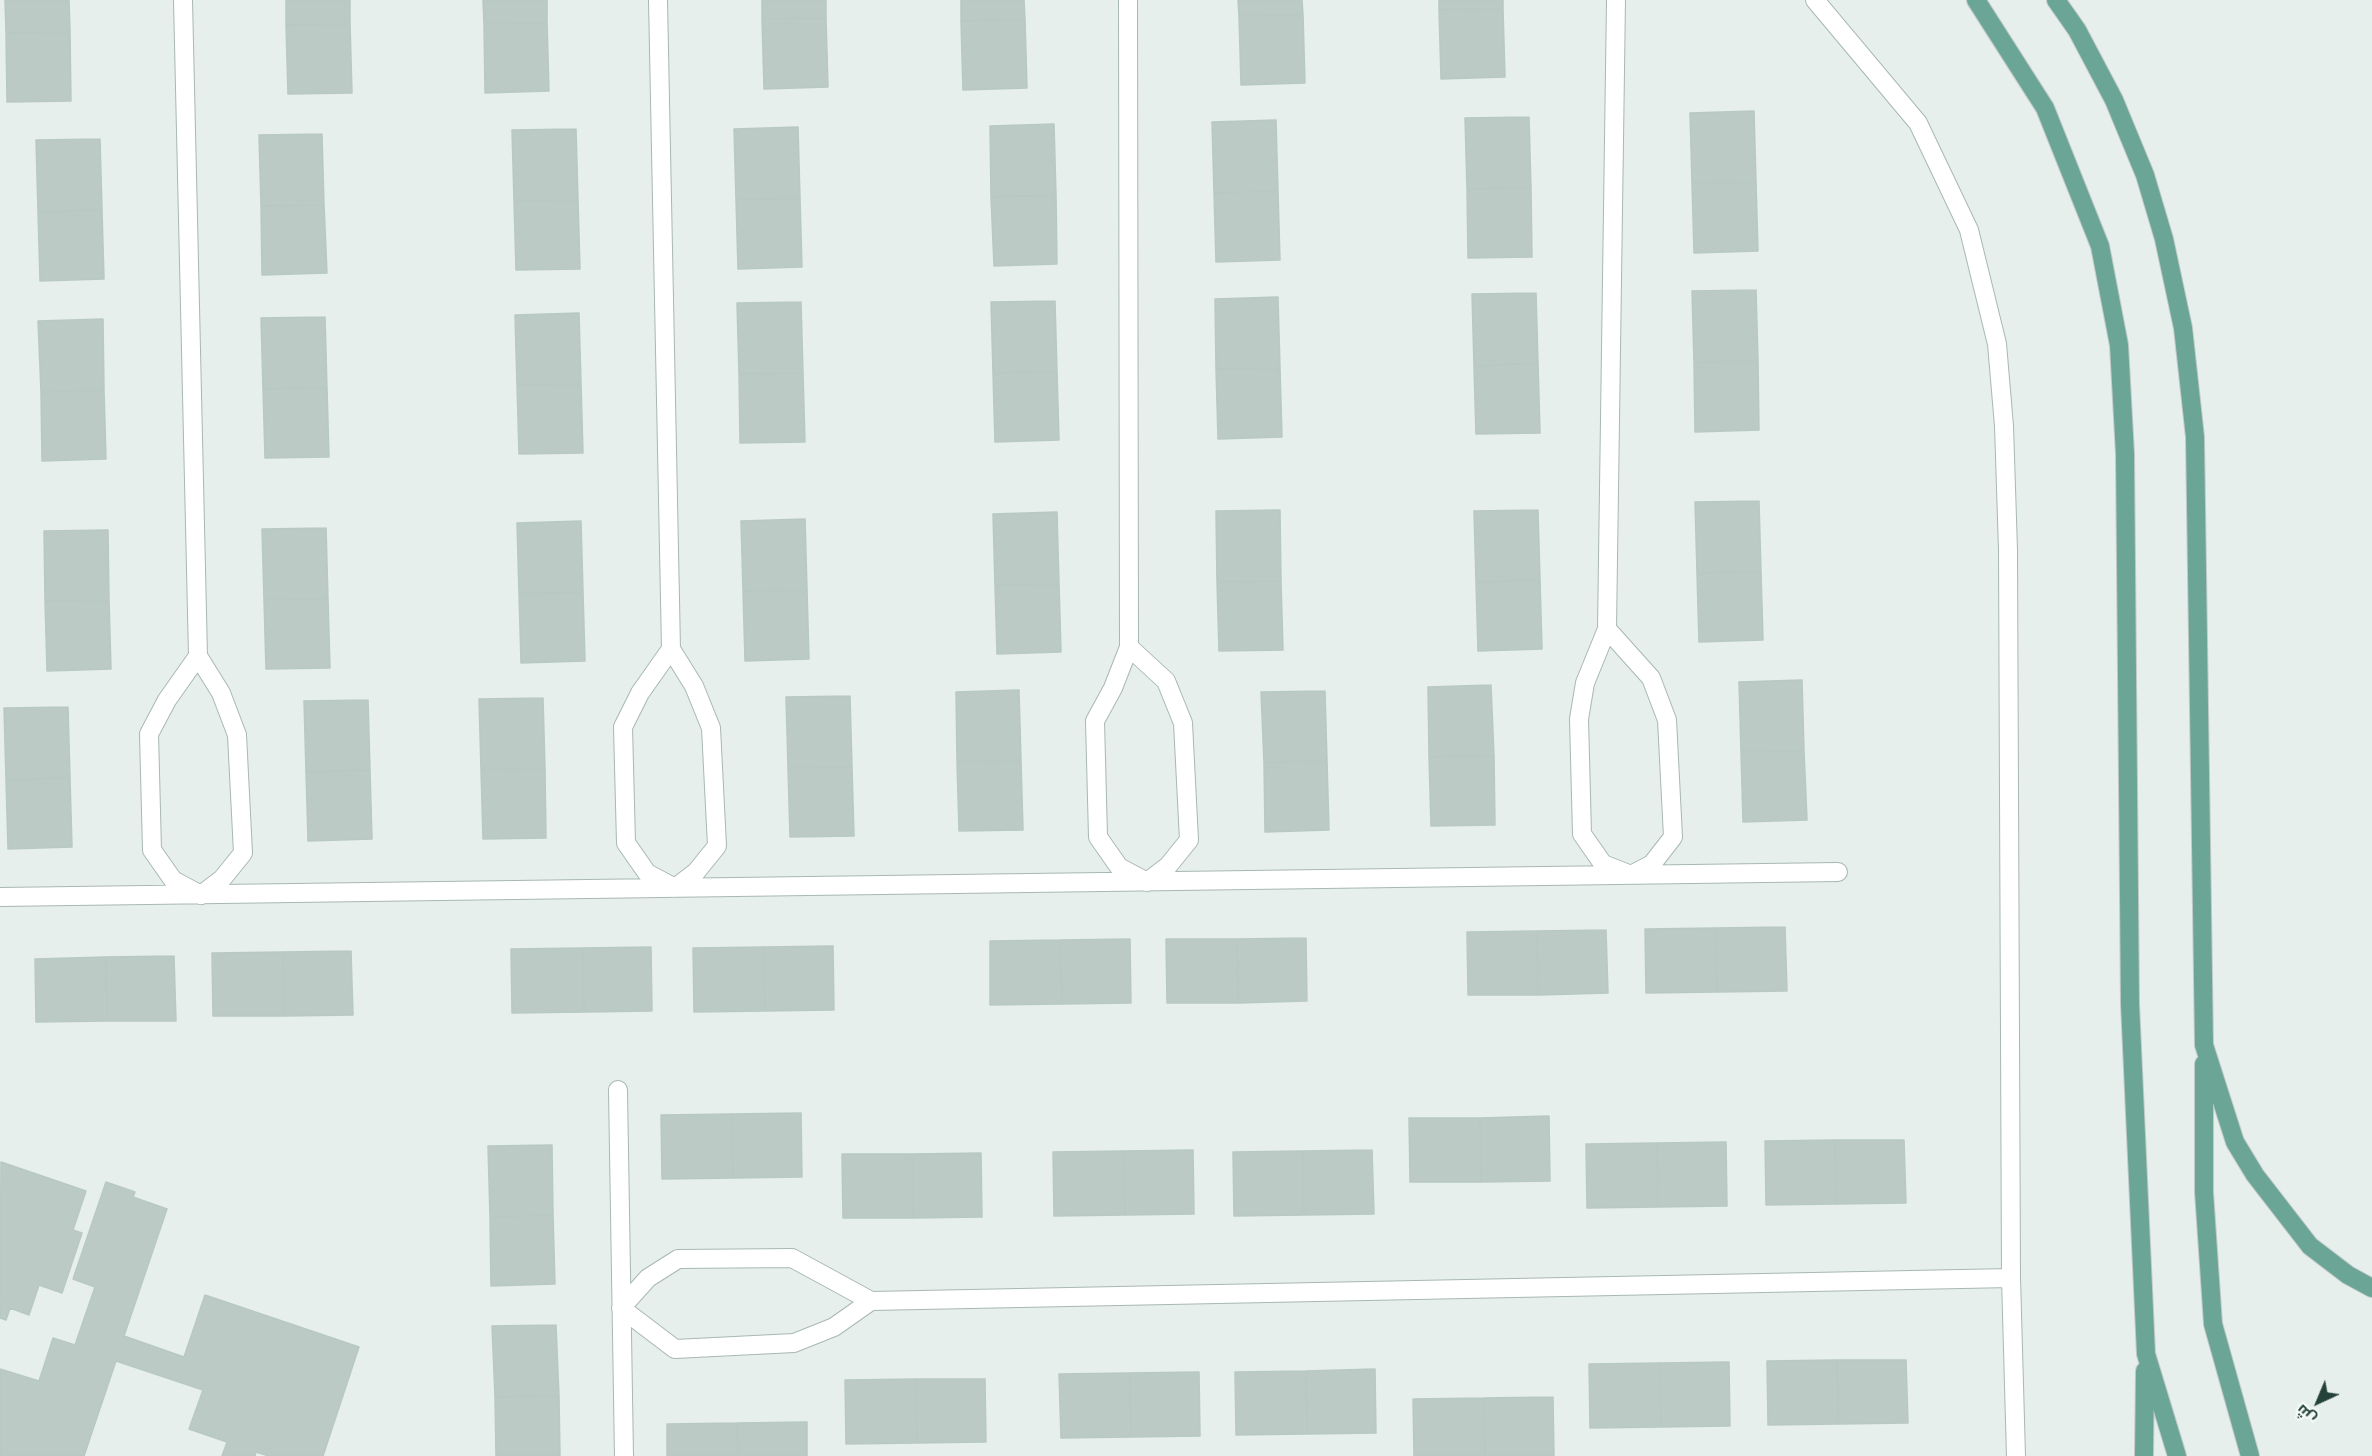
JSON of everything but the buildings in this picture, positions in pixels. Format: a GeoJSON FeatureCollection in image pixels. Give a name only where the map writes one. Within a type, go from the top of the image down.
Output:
{"type":"FeatureCollection","features":[{"type":"Feature","properties":{"kind":"main road"},"geometry":{"type":"LineString","coordinates":[[1976,0],[2045,108],[2100,246],[2119,345],[2126,454],[2130,1004],[2146,1354],[2144,1456]]}},
{"type":"Feature","properties":{"kind":"main road"},"geometry":{"type":"LineString","coordinates":[[2055,0],[2077,30],[2114,100],[2145,175],[2164,239],[2183,328],[2195,437],[2204,1192],[2213,1324],[2250,1456]]}},
{"type":"Feature","properties":{"kind":"main road"},"geometry":{"type":"LineString","coordinates":[[2204,1045],[2235,1142],[2255,1175],[2310,1246],[2348,1275],[2372,1288]]}},
{"type":"Feature","properties":{"kind":"main road"},"geometry":{"type":"LineString","coordinates":[[2146,1354],[2177,1456]]}},
{"type":"Feature","properties":{"kind":"street"},"geometry":{"type":"LineString","coordinates":[[183,0],[198,656],[221,693],[237,735],[243,853],[222,879],[201,895]]}},
{"type":"Feature","properties":{"kind":"street"},"geometry":{"type":"LineString","coordinates":[[658,0],[671,649],[694,686],[711,728],[717,846],[696,872],[675,888]]}},
{"type":"Feature","properties":{"kind":"street"},"geometry":{"type":"LineString","coordinates":[[1128,0],[1129,647],[1113,688],[1095,721],[1098,837],[1119,867],[1147,882]]}},
{"type":"Feature","properties":{"kind":"street"},"geometry":{"type":"LineString","coordinates":[[1607,629],[1651,678],[1668,720],[1673,837],[1652,864],[1631,875],[1603,864],[1582,834],[1579,718],[1585,683],[1607,629],[1616,0]]}},
{"type":"Feature","properties":{"kind":"street"},"geometry":{"type":"LineString","coordinates":[[1815,0],[1918,123],[1969,230],[1997,344],[2004,426],[2008,550],[2011,1278],[2016,1456]]}},
{"type":"Feature","properties":{"kind":"street"},"geometry":{"type":"LineString","coordinates":[[1129,647],[1166,681],[1183,723],[1189,840],[1168,866],[1147,882]]}},
{"type":"Feature","properties":{"kind":"street"},"geometry":{"type":"LineString","coordinates":[[671,649],[640,693],[623,727],[626,843],[647,873],[675,888]]}},
{"type":"Feature","properties":{"kind":"street"},"geometry":{"type":"LineString","coordinates":[[198,656],[167,700],[149,734],[152,850],[173,880],[201,895]]}},
{"type":"Feature","properties":{"kind":"street"},"geometry":{"type":"LineString","coordinates":[[0,897],[1838,872]]}},
{"type":"Feature","properties":{"kind":"street"},"geometry":{"type":"LineString","coordinates":[[618,1089],[624,1456]]}},
{"type":"Feature","properties":{"kind":"street"},"geometry":{"type":"LineString","coordinates":[[621,1308],[648,1278],[678,1259],[792,1258],[871,1301],[2011,1278]]}},
{"type":"Feature","properties":{"kind":"street"},"geometry":{"type":"LineString","coordinates":[[621,1308],[675,1349],[794,1343],[834,1327],[871,1301]]}}]}
